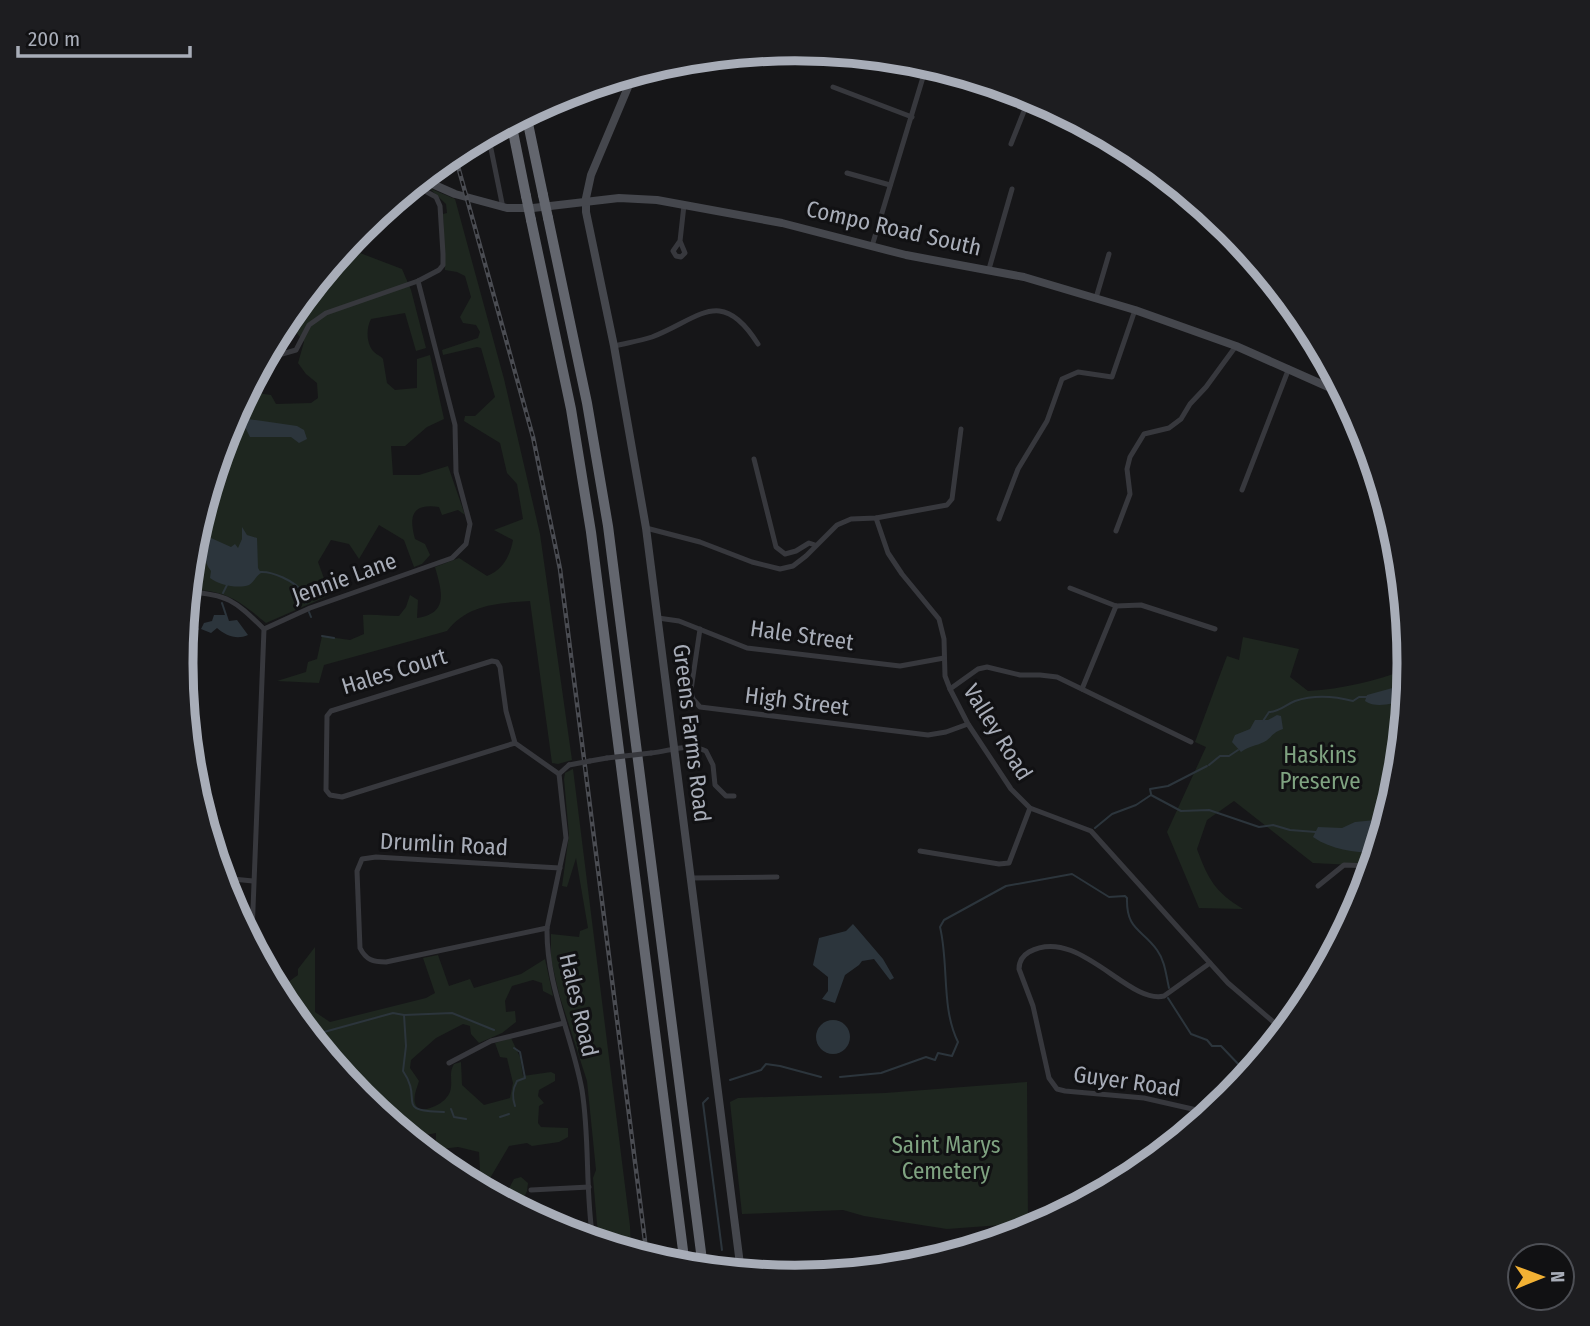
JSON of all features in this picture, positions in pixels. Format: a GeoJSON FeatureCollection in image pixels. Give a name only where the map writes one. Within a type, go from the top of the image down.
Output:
{"type":"FeatureCollection","features":[{"type":"Feature","properties":{"kind":"highway"},"geometry":{"type":"LineString","coordinates":[[528,124],[587,402],[608,526],[702,1257]]}},
{"type":"Feature","properties":{"kind":"highway"},"geometry":{"type":"LineString","coordinates":[[512,132],[570,409],[593,542],[683,1254]]}},
{"type":"Feature","properties":{"kind":"main road","name":"Greens Farms Road"},"geometry":{"type":"LineString","coordinates":[[629,85],[594,167],[586,202],[587,222],[614,346],[646,528],[740,1262]]}},
{"type":"Feature","properties":{"kind":"main road","name":"Compo Road South"},"geometry":{"type":"LineString","coordinates":[[432,184],[455,194],[503,208],[533,208],[637,198],[684,205],[782,223],[906,255],[989,269],[1135,310],[1236,346],[1329,386]]}},
{"type":"Feature","properties":{"kind":"street"},"geometry":{"type":"LineString","coordinates":[[872,246],[923,76]]}},
{"type":"Feature","properties":{"kind":"street"},"geometry":{"type":"LineString","coordinates":[[834,87],[912,117]]}},
{"type":"Feature","properties":{"kind":"street"},"geometry":{"type":"LineString","coordinates":[[1011,144],[1026,107]]}},
{"type":"Feature","properties":{"kind":"street"},"geometry":{"type":"LineString","coordinates":[[490,144],[503,208]]}},
{"type":"Feature","properties":{"kind":"street"},"geometry":{"type":"LineString","coordinates":[[847,173],[890,185]]}},
{"type":"Feature","properties":{"kind":"street"},"geometry":{"type":"LineString","coordinates":[[989,269],[1012,189]]}},
{"type":"Feature","properties":{"kind":"street"},"geometry":{"type":"LineString","coordinates":[[279,354],[296,349],[309,325],[326,313],[418,281],[439,270],[443,265],[440,206],[436,197],[424,190]]}},
{"type":"Feature","properties":{"kind":"street"},"geometry":{"type":"LineString","coordinates":[[680,241],[684,205]]}},
{"type":"Feature","properties":{"kind":"street"},"geometry":{"type":"LineString","coordinates":[[1096,298],[1109,254]]}},
{"type":"Feature","properties":{"kind":"street","name":"Jennie Lane"},"geometry":{"type":"LineString","coordinates":[[264,629],[310,607],[452,558],[466,544],[470,524],[456,472],[455,425],[418,281]]}},
{"type":"Feature","properties":{"kind":"street"},"geometry":{"type":"LineString","coordinates":[[614,346],[651,337],[696,314],[724,310],[735,315],[758,344]]}},
{"type":"Feature","properties":{"kind":"street"},"geometry":{"type":"LineString","coordinates":[[999,519],[1018,469],[1047,421],[1062,379],[1078,372],[1112,377],[1135,310]]}},
{"type":"Feature","properties":{"kind":"street"},"geometry":{"type":"LineString","coordinates":[[1116,531],[1130,495],[1127,469],[1130,457],[1144,434],[1169,428],[1181,419],[1236,346]]}},
{"type":"Feature","properties":{"kind":"street"},"geometry":{"type":"LineString","coordinates":[[1242,490],[1289,368]]}},
{"type":"Feature","properties":{"kind":"street"},"geometry":{"type":"LineString","coordinates":[[646,528],[700,542],[752,562],[780,569],[793,566],[837,525],[851,519],[876,518],[947,505],[951,499],[959,459],[961,429]]}},
{"type":"Feature","properties":{"kind":"street"},"geometry":{"type":"LineString","coordinates":[[754,460],[776,547],[785,554],[809,543],[815,545]]}},
{"type":"Feature","properties":{"kind":"street","name":"Valley Road"},"geometry":{"type":"LineString","coordinates":[[876,518],[888,553],[939,619],[944,639],[945,677],[950,689],[968,724],[1011,789],[1030,808],[1091,831],[1237,992],[1275,1024]]}},
{"type":"Feature","properties":{"kind":"street"},"geometry":{"type":"LineString","coordinates":[[1070,588],[1116,606],[1141,605],[1215,629]]}},
{"type":"Feature","properties":{"kind":"street"},"geometry":{"type":"LineString","coordinates":[[197,593],[220,596],[236,602],[264,629],[251,920]]}},
{"type":"Feature","properties":{"kind":"street"},"geometry":{"type":"LineString","coordinates":[[1082,689],[1116,606]]}},
{"type":"Feature","properties":{"kind":"street","name":"Hale Street"},"geometry":{"type":"LineString","coordinates":[[658,618],[674,619],[747,648],[900,666],[944,658]]}},
{"type":"Feature","properties":{"kind":"street","name":"High Street"},"geometry":{"type":"LineString","coordinates":[[700,629],[691,690],[693,699],[700,707],[928,735],[968,724]]}},
{"type":"Feature","properties":{"kind":"street","name":"Hales Court"},"geometry":{"type":"LineString","coordinates":[[492,661],[498,662],[500,667],[506,709],[515,743],[342,797],[330,795],[326,790],[327,716],[331,710],[492,661]]}},
{"type":"Feature","properties":{"kind":"street"},"geometry":{"type":"LineString","coordinates":[[950,689],[987,667],[1020,676],[1040,674],[1057,677],[1191,742]]}},
{"type":"Feature","properties":{"kind":"street"},"geometry":{"type":"LineString","coordinates":[[515,743],[559,774],[569,765],[675,751],[691,746],[706,751],[713,765],[715,785],[726,796],[734,796]]}},
{"type":"Feature","properties":{"kind":"street","name":"Hales Road"},"geometry":{"type":"LineString","coordinates":[[559,774],[566,838],[547,928],[551,973],[582,1095],[592,1229]]}},
{"type":"Feature","properties":{"kind":"street"},"geometry":{"type":"LineString","coordinates":[[920,851],[999,864],[1009,863],[1030,808]]}},
{"type":"Feature","properties":{"kind":"street","name":"Drumlin Road"},"geometry":{"type":"LineString","coordinates":[[547,928],[386,962],[370,961],[360,948],[358,871],[362,859],[376,857],[560,868]]}},
{"type":"Feature","properties":{"kind":"street"},"geometry":{"type":"LineString","coordinates":[[1318,886],[1344,865],[1361,866]]}},
{"type":"Feature","properties":{"kind":"street"},"geometry":{"type":"LineString","coordinates":[[691,877],[778,877]]}},
{"type":"Feature","properties":{"kind":"street"},"geometry":{"type":"LineString","coordinates":[[234,879],[253,881]]}},
{"type":"Feature","properties":{"kind":"street","name":"Guyer Road"},"geometry":{"type":"LineString","coordinates":[[1197,1110],[1144,1098],[1057,1088],[1049,1078],[1034,1006],[1019,969],[1019,962],[1026,954],[1040,947],[1054,946],[1084,956],[1135,988],[1157,998],[1164,996],[1210,963]]}},
{"type":"Feature","properties":{"kind":"street"},"geometry":{"type":"LineString","coordinates":[[449,1063],[491,1041],[564,1023]]}},
{"type":"Feature","properties":{"kind":"street"},"geometry":{"type":"LineString","coordinates":[[531,1189],[589,1187]]}},
{"type":"Feature","properties":{"kind":"green space"},"geometry":{"type":"Polygon","coordinates":[[[429,188],[455,199],[504,379],[540,534],[572,760],[558,764],[552,763],[530,601],[474,610],[455,622],[447,631],[324,665],[319,683],[277,681],[306,672],[308,662],[317,659],[322,636],[350,640],[364,634],[363,615],[399,616],[410,595],[418,600],[417,618],[434,611],[441,600],[435,567],[459,558],[487,576],[493,573],[505,562],[513,540],[494,530],[523,519],[517,484],[507,473],[500,443],[464,421],[465,416],[475,416],[495,397],[481,348],[443,355],[442,350],[478,338],[480,332],[476,325],[463,323],[460,317],[471,297],[465,276],[445,270],[443,214],[447,213],[446,204],[429,188]]]}},
{"type":"Feature","properties":{"kind":"green space"},"geometry":{"type":"Polygon","coordinates":[[[360,247],[360,253],[402,269],[411,290],[426,348],[416,351],[405,313],[371,319],[368,340],[371,349],[383,359],[387,383],[395,390],[417,388],[417,359],[430,355],[444,419],[427,427],[405,446],[391,446],[393,475],[419,475],[448,466],[465,515],[458,510],[442,515],[439,507],[430,506],[414,513],[412,524],[415,539],[425,544],[430,555],[422,564],[414,567],[404,540],[379,525],[359,559],[349,544],[331,540],[318,562],[330,595],[266,623],[231,598],[198,590],[198,584],[214,507],[225,470],[257,393],[271,395],[276,404],[311,403],[318,398],[317,383],[298,363],[304,342],[294,330],[360,247]]]}},
{"type":"Feature","properties":{"kind":"green space","name":"Haskins Preserve"},"geometry":{"type":"Polygon","coordinates":[[[1243,637],[1299,649],[1290,677],[1308,691],[1359,684],[1397,673],[1392,742],[1376,819],[1361,865],[1313,863],[1234,801],[1207,820],[1197,849],[1214,884],[1243,909],[1199,908],[1167,832],[1206,747],[1195,742],[1227,656],[1239,660],[1243,637]]]}},
{"type":"Feature","properties":{"kind":"green space"},"geometry":{"type":"Polygon","coordinates":[[[573,769],[631,1242],[598,1231],[593,1178],[596,1170],[587,1081],[559,994],[551,959],[551,934],[579,937],[580,931],[588,928],[576,858],[567,887],[562,886],[569,835],[565,773],[573,769]]]}},
{"type":"Feature","properties":{"kind":"green space"},"geometry":{"type":"Polygon","coordinates":[[[315,947],[315,1012],[330,1022],[426,998],[435,993],[423,958],[438,955],[449,986],[470,979],[474,988],[521,974],[545,959],[553,996],[543,991],[542,983],[533,980],[512,986],[505,1001],[506,1012],[515,1011],[516,1022],[502,1033],[479,1043],[471,1034],[470,1026],[463,1024],[436,1038],[411,1060],[410,1068],[419,1081],[414,1100],[420,1110],[444,1100],[450,1092],[452,1067],[461,1062],[462,1085],[484,1105],[510,1098],[513,1083],[507,1058],[500,1057],[495,1043],[511,1038],[520,1057],[523,1076],[551,1072],[555,1074],[555,1081],[539,1090],[538,1096],[544,1103],[539,1106],[538,1123],[541,1127],[568,1128],[568,1137],[559,1142],[509,1146],[489,1181],[480,1175],[479,1152],[458,1147],[441,1149],[441,1144],[436,1144],[436,1133],[423,1135],[369,1089],[318,1029],[286,983],[298,975],[298,969],[315,947]]]}},
{"type":"Feature","properties":{"kind":"green space","name":"Saint Marys Cemetery"},"geometry":{"type":"Polygon","coordinates":[[[1027,1082],[1028,1218],[1011,1224],[947,1229],[864,1216],[843,1210],[742,1214],[730,1102],[738,1098],[885,1093],[1027,1082]]]}},
{"type":"Feature","properties":{"kind":"green space"},"geometry":{"type":"Polygon","coordinates":[[[521,1177],[528,1183],[523,1200],[507,1191],[514,1179],[521,1177]]]}},
{"type":"Feature","properties":{"kind":"shaded area"},"geometry":{"type":"Polygon","coordinates":[[[248,419],[297,426],[304,430],[307,439],[299,443],[291,437],[250,437],[245,427],[248,419]]]}},
{"type":"Feature","properties":{"kind":"shaded area"},"geometry":{"type":"Polygon","coordinates":[[[242,527],[247,535],[257,538],[258,568],[261,573],[251,584],[240,587],[218,583],[210,578],[211,571],[206,562],[206,541],[211,538],[231,547],[235,544],[238,548],[242,539],[242,527]]]}},
{"type":"Feature","properties":{"kind":"shaded area"},"geometry":{"type":"Polygon","coordinates":[[[214,615],[227,615],[229,621],[237,620],[248,635],[236,637],[217,628],[211,633],[201,629],[204,623],[212,621],[214,615]]]}},
{"type":"Feature","properties":{"kind":"shaded area"},"geometry":{"type":"Polygon","coordinates":[[[1396,687],[1395,703],[1370,703],[1365,701],[1367,695],[1396,687]]]}},
{"type":"Feature","properties":{"kind":"shaded area"},"geometry":{"type":"Polygon","coordinates":[[[1277,715],[1281,716],[1283,729],[1267,740],[1241,752],[1232,742],[1235,735],[1250,729],[1255,720],[1268,720],[1277,715]]]}},
{"type":"Feature","properties":{"kind":"shaded area"},"geometry":{"type":"Polygon","coordinates":[[[1376,820],[1366,852],[1328,845],[1313,837],[1318,827],[1342,828],[1355,822],[1376,820]]]}},
{"type":"Feature","properties":{"kind":"shaded area"},"geometry":{"type":"Polygon","coordinates":[[[853,924],[883,959],[894,978],[890,980],[874,959],[862,961],[845,975],[835,1003],[822,999],[828,991],[828,977],[813,965],[819,938],[846,931],[853,924]]]}},
{"type":"Feature","properties":{"kind":"shaded area"},"geometry":{"type":"Polygon","coordinates":[[[833,1020],[845,1025],[850,1037],[845,1049],[833,1054],[821,1049],[816,1037],[821,1025],[833,1020]]]}},
{"type":"Feature","properties":{"kind":"waterway"},"geometry":{"type":"LineString","coordinates":[[260,572],[277,575],[294,584],[303,593],[306,603]]}},
{"type":"Feature","properties":{"kind":"waterway"},"geometry":{"type":"LineString","coordinates":[[223,593],[227,585]]}},
{"type":"Feature","properties":{"kind":"waterway"},"geometry":{"type":"LineString","coordinates":[[222,603],[226,615]]}},
{"type":"Feature","properties":{"kind":"waterway"},"geometry":{"type":"LineString","coordinates":[[309,612],[311,617]]}},
{"type":"Feature","properties":{"kind":"waterway"},"geometry":{"type":"LineString","coordinates":[[322,636],[334,638]]}},
{"type":"Feature","properties":{"kind":"waterway"},"geometry":{"type":"LineString","coordinates":[[1263,721],[1269,712],[1302,699],[1324,697],[1353,701],[1359,697],[1370,697]]}},
{"type":"Feature","properties":{"kind":"waterway"},"geometry":{"type":"LineString","coordinates":[[1209,765],[1220,756],[1229,756],[1238,750]]}},
{"type":"Feature","properties":{"kind":"waterway"},"geometry":{"type":"LineString","coordinates":[[1151,794],[1150,789],[1168,786],[1207,766]]}},
{"type":"Feature","properties":{"kind":"waterway"},"geometry":{"type":"LineString","coordinates":[[1095,828],[1112,814],[1136,805],[1151,795],[1181,811],[1209,810],[1259,827],[1273,825],[1290,830],[1316,832]]}},
{"type":"Feature","properties":{"kind":"waterway"},"geometry":{"type":"LineString","coordinates":[[840,1077],[881,1073],[926,1057],[935,1060],[938,1053],[952,1056],[958,1042],[949,1015],[940,927],[944,920],[1006,886],[1072,874],[1109,897],[1125,896],[1132,923],[1160,954],[1169,988]]}},
{"type":"Feature","properties":{"kind":"waterway"},"geometry":{"type":"LineString","coordinates":[[1168,998],[1191,1034],[1207,1040],[1212,1046],[1221,1046],[1241,1067]]}},
{"type":"Feature","properties":{"kind":"waterway"},"geometry":{"type":"LineString","coordinates":[[323,1035],[393,1013],[404,1015],[406,1046],[403,1071],[409,1081],[412,1102],[419,1109],[444,1112]]}},
{"type":"Feature","properties":{"kind":"waterway"},"geometry":{"type":"LineString","coordinates":[[404,1015],[452,1013],[494,1030]]}},
{"type":"Feature","properties":{"kind":"waterway"},"geometry":{"type":"LineString","coordinates":[[514,1048],[520,1052],[525,1078],[517,1081],[514,1087],[515,1106]]}},
{"type":"Feature","properties":{"kind":"waterway"},"geometry":{"type":"LineString","coordinates":[[730,1080],[761,1070],[766,1064],[821,1077]]}},
{"type":"Feature","properties":{"kind":"waterway"},"geometry":{"type":"LineString","coordinates":[[708,1098],[703,1103],[722,1250]]}},
{"type":"Feature","properties":{"kind":"waterway"},"geometry":{"type":"LineString","coordinates":[[451,1109],[454,1117],[466,1119]]}},
{"type":"Feature","properties":{"kind":"waterway"},"geometry":{"type":"LineString","coordinates":[[500,1117],[509,1114]]}},
{"type":"Feature","properties":{"kind":"railway"},"geometry":{"type":"LineString","coordinates":[[458,165],[533,437],[560,569],[646,1246]]}}]}
